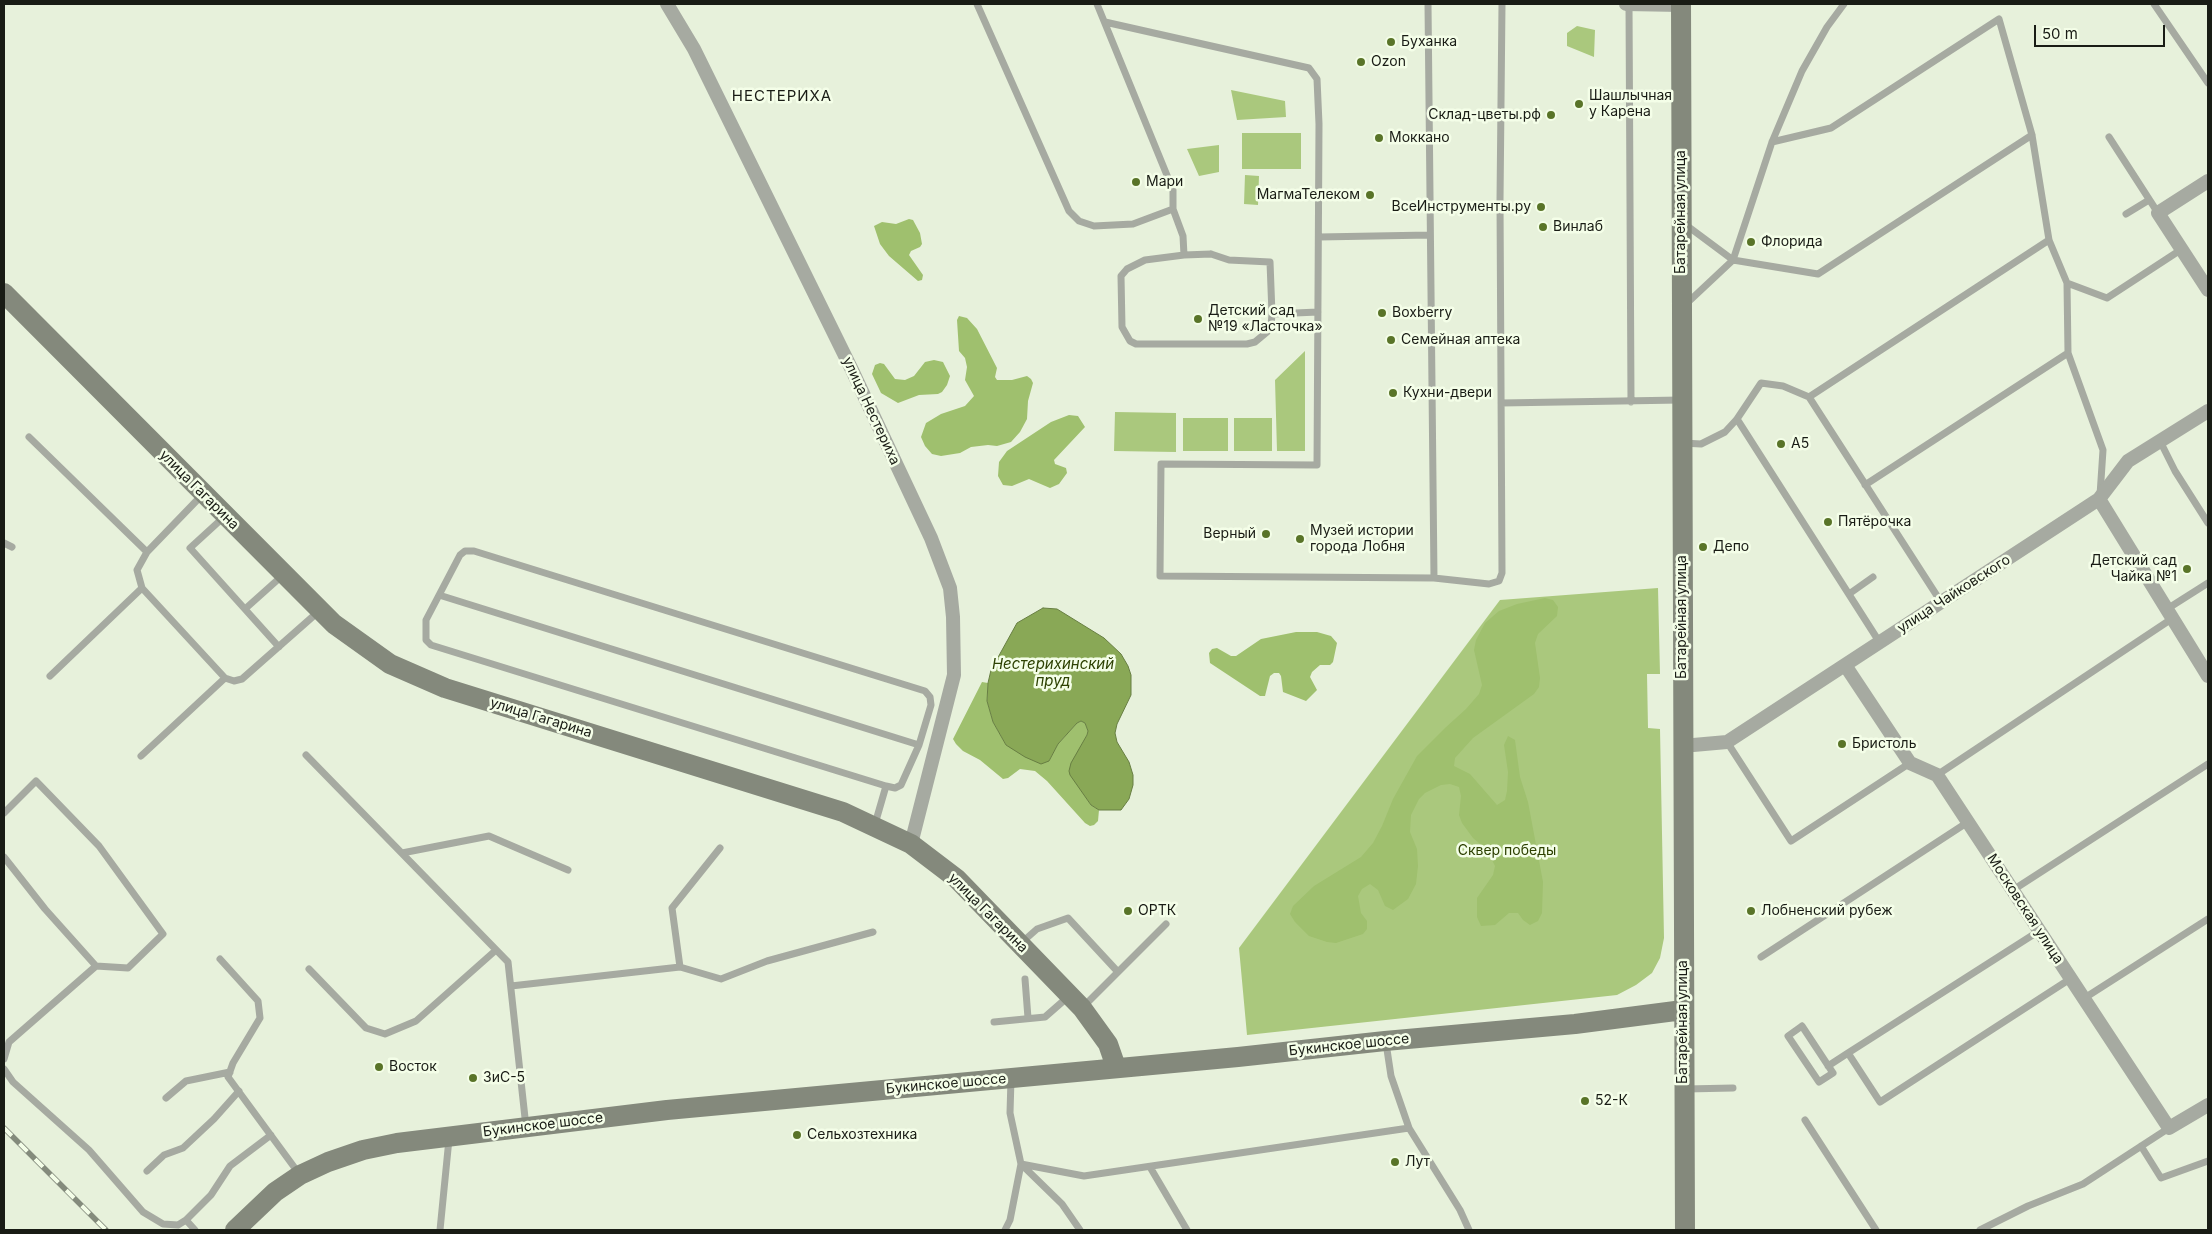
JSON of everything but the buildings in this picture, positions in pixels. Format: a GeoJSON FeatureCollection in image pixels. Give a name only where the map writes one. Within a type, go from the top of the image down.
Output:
{"type":"FeatureCollection","features":[{"type":"Feature","properties":{"kind":"main road","name":"Батарейная улица"},"geometry":{"type":"LineString","coordinates":[[1681,4],[1685,1230]]}},
{"type":"Feature","properties":{"kind":"main road","name":"улица Гагарина"},"geometry":{"type":"LineString","coordinates":[[4,293],[334,624],[390,664],[445,688],[843,812],[911,844],[957,879],[1076,1002],[1108,1044],[1116,1067]]}},
{"type":"Feature","properties":{"kind":"main road","name":"Букинское шоссе"},"geometry":{"type":"LineString","coordinates":[[238,1229],[275,1192],[300,1175],[328,1162],[363,1150],[397,1143],[667,1110],[1116,1067],[1238,1058],[1385,1041],[1576,1024],[1683,1010]]}},
{"type":"Feature","properties":{"kind":"street","name":"улица Нестериха"},"geometry":{"type":"LineString","coordinates":[[667,4],[694,49],[847,361],[931,538],[950,588],[953,617],[954,675],[911,844]]}},
{"type":"Feature","properties":{"kind":"street"},"geometry":{"type":"LineString","coordinates":[[1628,4],[1681,4]]}},
{"type":"Feature","properties":{"kind":"street"},"geometry":{"type":"LineString","coordinates":[[2208,181],[2158,213],[2208,290]]}},
{"type":"Feature","properties":{"kind":"street","name":"улица Чайковского"},"geometry":{"type":"LineString","coordinates":[[1682,746],[1727,742],[2099,499],[2128,461],[2208,411]]}},
{"type":"Feature","properties":{"kind":"street"},"geometry":{"type":"LineString","coordinates":[[2099,499],[2208,676]]}},
{"type":"Feature","properties":{"kind":"street"},"geometry":{"type":"LineString","coordinates":[[1846,665],[1910,763],[1937,775]]}},
{"type":"Feature","properties":{"kind":"street","name":"Московская улица"},"geometry":{"type":"LineString","coordinates":[[1937,775],[2169,1128]]}},
{"type":"Feature","properties":{"kind":"street"},"geometry":{"type":"LineString","coordinates":[[2169,1128],[2208,1105]]}},
{"type":"Feature","properties":{"kind":"lane"},"geometry":{"type":"LineString","coordinates":[[977,4],[1069,211],[1078,221],[1094,226],[1133,224],[1155,217],[1172,208]]}},
{"type":"Feature","properties":{"kind":"lane"},"geometry":{"type":"LineString","coordinates":[[1096,4],[1173,190],[1172,208],[1183,236],[1184,255]]}},
{"type":"Feature","properties":{"kind":"lane"},"geometry":{"type":"LineString","coordinates":[[1428,4],[1434,578]]}},
{"type":"Feature","properties":{"kind":"lane"},"geometry":{"type":"LineString","coordinates":[[1105,22],[1309,68],[1317,79],[1319,124],[1317,465],[1161,464],[1160,576],[1434,578],[1489,584],[1498,580],[1502,572],[1502,4]]}},
{"type":"Feature","properties":{"kind":"lane"},"geometry":{"type":"LineString","coordinates":[[1628,4],[1631,402]]}},
{"type":"Feature","properties":{"kind":"lane"},"geometry":{"type":"LineString","coordinates":[[1681,308],[1733,260],[1772,142],[1802,71],[1827,27],[1844,4]]}},
{"type":"Feature","properties":{"kind":"lane"},"geometry":{"type":"LineString","coordinates":[[2154,4],[2208,83]]}},
{"type":"Feature","properties":{"kind":"lane"},"geometry":{"type":"LineString","coordinates":[[1772,142],[1832,128],[2000,19],[2032,135],[2049,240],[2067,283],[2068,353],[2103,450],[2099,499]]}},
{"type":"Feature","properties":{"kind":"lane"},"geometry":{"type":"LineString","coordinates":[[1681,222],[1733,260],[1818,274],[2032,135]]}},
{"type":"Feature","properties":{"kind":"lane"},"geometry":{"type":"LineString","coordinates":[[2109,137],[2158,213]]}},
{"type":"Feature","properties":{"kind":"lane"},"geometry":{"type":"LineString","coordinates":[[2126,214],[2149,200]]}},
{"type":"Feature","properties":{"kind":"lane"},"geometry":{"type":"LineString","coordinates":[[1319,237],[1430,235]]}},
{"type":"Feature","properties":{"kind":"lane"},"geometry":{"type":"LineString","coordinates":[[1808,397],[2049,240]]}},
{"type":"Feature","properties":{"kind":"lane"},"geometry":{"type":"LineString","coordinates":[[2067,283],[2107,298],[2182,249]]}},
{"type":"Feature","properties":{"kind":"lane"},"geometry":{"type":"LineString","coordinates":[[1211,254],[1229,260],[1270,262],[1272,314],[1267,332],[1255,342],[1247,344],[1136,344],[1130,341],[1122,327],[1121,276],[1127,268],[1145,260],[1184,255],[1211,254]]}},
{"type":"Feature","properties":{"kind":"lane"},"geometry":{"type":"LineString","coordinates":[[1272,314],[1318,312]]}},
{"type":"Feature","properties":{"kind":"lane"},"geometry":{"type":"LineString","coordinates":[[1865,485],[2068,353]]}},
{"type":"Feature","properties":{"kind":"lane"},"geometry":{"type":"LineString","coordinates":[[1682,443],[1701,444],[1725,432],[1737,419],[1761,383],[1783,386],[1808,397],[1941,602]]}},
{"type":"Feature","properties":{"kind":"lane"},"geometry":{"type":"LineString","coordinates":[[1501,403],[1682,400]]}},
{"type":"Feature","properties":{"kind":"lane"},"geometry":{"type":"LineString","coordinates":[[1737,419],[1880,643]]}},
{"type":"Feature","properties":{"kind":"lane"},"geometry":{"type":"LineString","coordinates":[[30,437],[147,552]]}},
{"type":"Feature","properties":{"kind":"lane"},"geometry":{"type":"LineString","coordinates":[[2160,440],[2175,471],[2208,523]]}},
{"type":"Feature","properties":{"kind":"lane"},"geometry":{"type":"LineString","coordinates":[[204,494],[147,552],[137,570],[142,588],[225,678],[234,681],[242,679],[320,610]]}},
{"type":"Feature","properties":{"kind":"lane"},"geometry":{"type":"LineString","coordinates":[[226,516],[190,548],[278,647]]}},
{"type":"Feature","properties":{"kind":"lane"},"geometry":{"type":"LineString","coordinates":[[4,543],[12,547]]}},
{"type":"Feature","properties":{"kind":"lane"},"geometry":{"type":"LineString","coordinates":[[465,551],[474,551],[925,691],[930,697],[931,705],[919,745],[901,785],[895,788],[886,786],[430,645],[426,640],[426,620],[439,595],[460,555],[465,551]]}},
{"type":"Feature","properties":{"kind":"lane"},"geometry":{"type":"LineString","coordinates":[[245,609],[284,574]]}},
{"type":"Feature","properties":{"kind":"lane"},"geometry":{"type":"LineString","coordinates":[[1849,594],[1873,577]]}},
{"type":"Feature","properties":{"kind":"lane"},"geometry":{"type":"LineString","coordinates":[[1937,775],[2170,613],[2208,583]]}},
{"type":"Feature","properties":{"kind":"lane"},"geometry":{"type":"LineString","coordinates":[[50,676],[142,588]]}},
{"type":"Feature","properties":{"kind":"lane"},"geometry":{"type":"LineString","coordinates":[[439,595],[919,745]]}},
{"type":"Feature","properties":{"kind":"lane"},"geometry":{"type":"LineString","coordinates":[[142,756],[225,678]]}},
{"type":"Feature","properties":{"kind":"lane"},"geometry":{"type":"LineString","coordinates":[[1727,742],[1791,841],[1910,763]]}},
{"type":"Feature","properties":{"kind":"lane"},"geometry":{"type":"LineString","coordinates":[[306,755],[508,962],[526,1127]]}},
{"type":"Feature","properties":{"kind":"lane"},"geometry":{"type":"LineString","coordinates":[[2013,890],[2208,764]]}},
{"type":"Feature","properties":{"kind":"lane"},"geometry":{"type":"LineString","coordinates":[[4,813],[36,781],[99,846],[163,934],[128,968],[96,966],[45,909],[4,857]]}},
{"type":"Feature","properties":{"kind":"lane"},"geometry":{"type":"LineString","coordinates":[[874,827],[886,786]]}},
{"type":"Feature","properties":{"kind":"lane"},"geometry":{"type":"LineString","coordinates":[[1761,957],[1968,822]]}},
{"type":"Feature","properties":{"kind":"lane"},"geometry":{"type":"LineString","coordinates":[[402,853],[489,836],[568,870]]}},
{"type":"Feature","properties":{"kind":"lane"},"geometry":{"type":"LineString","coordinates":[[680,967],[672,908],[720,848]]}},
{"type":"Feature","properties":{"kind":"lane"},"geometry":{"type":"LineString","coordinates":[[1019,945],[1037,929],[1068,918],[1118,972]]}},
{"type":"Feature","properties":{"kind":"lane"},"geometry":{"type":"LineString","coordinates":[[2083,999],[2208,919]]}},
{"type":"Feature","properties":{"kind":"lane"},"geometry":{"type":"LineString","coordinates":[[994,1022],[1045,1017],[1076,1002],[1118,972],[1166,924]]}},
{"type":"Feature","properties":{"kind":"lane"},"geometry":{"type":"LineString","coordinates":[[1828,1066],[2039,930]]}},
{"type":"Feature","properties":{"kind":"lane"},"geometry":{"type":"LineString","coordinates":[[511,986],[680,967],[721,979],[776,958],[873,932]]}},
{"type":"Feature","properties":{"kind":"lane"},"geometry":{"type":"LineString","coordinates":[[309,969],[366,1028],[385,1034],[416,1021],[496,950]]}},
{"type":"Feature","properties":{"kind":"lane"},"geometry":{"type":"LineString","coordinates":[[220,959],[258,1001],[260,1018],[233,1063],[228,1077],[300,1175]]}},
{"type":"Feature","properties":{"kind":"lane"},"geometry":{"type":"LineString","coordinates":[[4,1058],[10,1042],[96,966]]}},
{"type":"Feature","properties":{"kind":"lane"},"geometry":{"type":"LineString","coordinates":[[1025,978],[1028,1018]]}},
{"type":"Feature","properties":{"kind":"lane"},"geometry":{"type":"LineString","coordinates":[[1848,1053],[1880,1102],[2070,979]]}},
{"type":"Feature","properties":{"kind":"lane"},"geometry":{"type":"LineString","coordinates":[[1802,1026],[1828,1066],[1832,1073],[1819,1082],[1788,1036],[1802,1026]]}},
{"type":"Feature","properties":{"kind":"lane"},"geometry":{"type":"LineString","coordinates":[[1385,1041],[1391,1076],[1408,1128],[1460,1210],[1469,1230]]}},
{"type":"Feature","properties":{"kind":"lane"},"geometry":{"type":"LineString","coordinates":[[4,1069],[14,1082],[89,1150],[143,1212],[163,1224],[178,1225],[186,1220],[211,1195],[230,1166],[271,1135]]}},
{"type":"Feature","properties":{"kind":"lane"},"geometry":{"type":"LineString","coordinates":[[166,1098],[186,1081],[230,1072]]}},
{"type":"Feature","properties":{"kind":"lane"},"geometry":{"type":"LineString","coordinates":[[1005,1230],[1010,1220],[1021,1164],[1010,1113],[1010,1078]]}},
{"type":"Feature","properties":{"kind":"lane"},"geometry":{"type":"LineString","coordinates":[[1684,1088],[1733,1088]]}},
{"type":"Feature","properties":{"kind":"lane"},"geometry":{"type":"LineString","coordinates":[[147,1171],[164,1155],[183,1148],[214,1119],[238,1091]]}},
{"type":"Feature","properties":{"kind":"lane"},"geometry":{"type":"LineString","coordinates":[[1805,1120],[1876,1230]]}},
{"type":"Feature","properties":{"kind":"lane"},"geometry":{"type":"LineString","coordinates":[[1021,1164],[1084,1176],[1408,1128]]}},
{"type":"Feature","properties":{"kind":"lane"},"geometry":{"type":"LineString","coordinates":[[1980,1230],[2028,1206],[2083,1184],[2169,1128]]}},
{"type":"Feature","properties":{"kind":"lane"},"geometry":{"type":"LineString","coordinates":[[440,1230],[449,1136]]}},
{"type":"Feature","properties":{"kind":"lane"},"geometry":{"type":"LineString","coordinates":[[2141,1146],[2161,1178],[2208,1161]]}},
{"type":"Feature","properties":{"kind":"lane"},"geometry":{"type":"LineString","coordinates":[[1021,1164],[1062,1204],[1080,1230]]}},
{"type":"Feature","properties":{"kind":"lane"},"geometry":{"type":"LineString","coordinates":[[1150,1167],[1187,1230]]}},
{"type":"Feature","properties":{"kind":"lane"},"geometry":{"type":"LineString","coordinates":[[186,1220],[195,1230]]}},
{"type":"Feature","properties":{"kind":"green space"},"geometry":{"type":"Polygon","coordinates":[[[1577,26],[1595,30],[1594,57],[1567,46],[1567,33],[1577,26]]]}},
{"type":"Feature","properties":{"kind":"green space"},"geometry":{"type":"Polygon","coordinates":[[[1231,90],[1285,101],[1286,117],[1237,120],[1231,90]]]}},
{"type":"Feature","properties":{"kind":"green space"},"geometry":{"type":"Polygon","coordinates":[[[1242,133],[1301,133],[1301,169],[1242,169],[1242,133]]]}},
{"type":"Feature","properties":{"kind":"green space"},"geometry":{"type":"Polygon","coordinates":[[[1219,145],[1219,172],[1199,176],[1187,149],[1219,145]]]}},
{"type":"Feature","properties":{"kind":"green space"},"geometry":{"type":"Polygon","coordinates":[[[1245,175],[1259,176],[1258,205],[1244,204],[1245,175]]]}},
{"type":"Feature","properties":{"kind":"green space"},"geometry":{"type":"Polygon","coordinates":[[[909,219],[913,220],[920,233],[922,244],[911,251],[909,255],[923,275],[922,280],[918,281],[889,256],[880,244],[874,226],[882,222],[896,224],[909,219]]]}},
{"type":"Feature","properties":{"kind":"green space"},"geometry":{"type":"Polygon","coordinates":[[[959,316],[967,318],[977,329],[997,368],[995,377],[997,380],[1012,380],[1027,376],[1033,383],[1028,401],[1027,419],[1020,432],[1011,442],[997,446],[971,447],[960,453],[941,456],[932,454],[925,446],[921,437],[926,423],[941,414],[965,406],[974,396],[965,380],[967,367],[965,358],[959,351],[957,320],[959,316]]]}},
{"type":"Feature","properties":{"kind":"green space"},"geometry":{"type":"Polygon","coordinates":[[[1305,351],[1305,451],[1277,451],[1275,380],[1305,351]]]}},
{"type":"Feature","properties":{"kind":"green space"},"geometry":{"type":"Polygon","coordinates":[[[934,360],[943,362],[950,376],[947,385],[938,394],[919,395],[898,403],[881,393],[872,374],[875,365],[880,363],[884,364],[895,379],[905,380],[914,376],[925,362],[934,360]]]}},
{"type":"Feature","properties":{"kind":"green space"},"geometry":{"type":"Polygon","coordinates":[[[1115,412],[1176,413],[1176,452],[1114,451],[1115,412]]]}},
{"type":"Feature","properties":{"kind":"green space"},"geometry":{"type":"Polygon","coordinates":[[[1069,415],[1078,416],[1085,427],[1054,460],[1055,464],[1066,468],[1067,473],[1059,484],[1050,488],[1029,479],[1012,486],[1003,485],[998,476],[999,462],[1007,451],[1051,422],[1069,415]]]}},
{"type":"Feature","properties":{"kind":"green space"},"geometry":{"type":"Polygon","coordinates":[[[1183,418],[1228,418],[1228,451],[1183,451],[1183,418]]]}},
{"type":"Feature","properties":{"kind":"green space"},"geometry":{"type":"Polygon","coordinates":[[[1234,418],[1272,418],[1272,451],[1234,451],[1234,418]]]}},
{"type":"Feature","properties":{"kind":"green space","name":"Сквер победы"},"geometry":{"type":"Polygon","coordinates":[[[1658,588],[1660,674],[1647,674],[1648,728],[1660,729],[1664,938],[1660,958],[1652,973],[1636,985],[1617,995],[1247,1035],[1239,948],[1500,600],[1658,588]]]}},
{"type":"Feature","properties":{"kind":"green space"},"geometry":{"type":"Polygon","coordinates":[[[1545,598],[1553,600],[1558,607],[1557,616],[1538,634],[1535,643],[1540,678],[1539,687],[1534,694],[1473,738],[1455,758],[1454,766],[1470,774],[1497,805],[1505,800],[1507,791],[1508,772],[1504,745],[1508,736],[1515,740],[1520,777],[1528,802],[1543,882],[1542,913],[1538,921],[1530,925],[1518,913],[1509,913],[1495,925],[1481,926],[1477,917],[1477,898],[1493,875],[1495,866],[1487,850],[1473,838],[1462,823],[1459,815],[1461,796],[1459,787],[1450,784],[1441,785],[1425,793],[1419,799],[1411,815],[1410,832],[1417,849],[1418,866],[1416,884],[1408,899],[1393,910],[1385,906],[1378,890],[1370,884],[1362,889],[1358,896],[1361,913],[1367,921],[1367,929],[1363,934],[1336,943],[1309,936],[1290,914],[1293,906],[1314,886],[1361,857],[1373,843],[1393,799],[1417,756],[1479,694],[1482,685],[1474,650],[1476,640],[1485,623],[1499,611],[1517,604],[1545,598]]]}},
{"type":"Feature","properties":{"kind":"green space"},"geometry":{"type":"Polygon","coordinates":[[[1296,632],[1317,632],[1331,636],[1337,643],[1333,662],[1330,665],[1320,665],[1312,672],[1310,677],[1317,690],[1306,701],[1283,692],[1279,673],[1274,673],[1270,676],[1265,696],[1260,696],[1210,663],[1209,653],[1212,649],[1217,648],[1231,656],[1236,656],[1261,639],[1296,632]]]}},
{"type":"Feature","properties":{"kind":"green space"},"geometry":{"type":"Polygon","coordinates":[[[982,682],[988,683],[987,701],[993,722],[1006,745],[1049,761],[1058,744],[1077,723],[1081,721],[1085,723],[1088,731],[1087,735],[1069,771],[1091,805],[1099,810],[1098,821],[1094,825],[1090,826],[1085,823],[1047,781],[1035,771],[1020,769],[1008,778],[1003,779],[980,760],[963,751],[956,744],[953,739],[982,682]]]}},
{"type":"Feature","properties":{"kind":"water","name":"Нестерихинский пруд"},"geometry":{"type":"Polygon","coordinates":[[[1043,608],[1057,609],[1104,638],[1121,654],[1128,666],[1131,675],[1131,695],[1117,724],[1115,733],[1117,742],[1129,762],[1133,775],[1133,785],[1129,799],[1121,810],[1099,810],[1091,805],[1070,775],[1071,763],[1087,735],[1088,731],[1085,723],[1081,721],[1077,723],[1058,744],[1049,761],[1041,764],[1006,745],[993,722],[987,701],[991,670],[1017,623],[1043,608]]]}},
{"type":"Feature","properties":{"kind":"railway"},"geometry":{"type":"LineString","coordinates":[[4,1128],[106,1230]]}},
{"type":"Feature","properties":{"kind":"place","name":"Буханка"},"geometry":{"type":"Point","coordinates":[1391,42]}},
{"type":"Feature","properties":{"kind":"place","name":"Ozon"},"geometry":{"type":"Point","coordinates":[1361,62]}},
{"type":"Feature","properties":{"kind":"place","name":"Шашлычная у Карена"},"geometry":{"type":"Point","coordinates":[1579,104]}},
{"type":"Feature","properties":{"kind":"place","name":"Склад-цветы.рф"},"geometry":{"type":"Point","coordinates":[1551,115]}},
{"type":"Feature","properties":{"kind":"place","name":"Моккано"},"geometry":{"type":"Point","coordinates":[1379,138]}},
{"type":"Feature","properties":{"kind":"place","name":"Мари"},"geometry":{"type":"Point","coordinates":[1136,182]}},
{"type":"Feature","properties":{"kind":"place","name":"МагмаТелеком"},"geometry":{"type":"Point","coordinates":[1370,195]}},
{"type":"Feature","properties":{"kind":"place","name":"ВсеИнструменты.ру"},"geometry":{"type":"Point","coordinates":[1541,207]}},
{"type":"Feature","properties":{"kind":"place","name":"Винлаб"},"geometry":{"type":"Point","coordinates":[1543,227]}},
{"type":"Feature","properties":{"kind":"place","name":"Флорида"},"geometry":{"type":"Point","coordinates":[1751,242]}},
{"type":"Feature","properties":{"kind":"place","name":"Boxberry"},"geometry":{"type":"Point","coordinates":[1382,313]}},
{"type":"Feature","properties":{"kind":"place","name":"Детский сад №19 «Ласточка»"},"geometry":{"type":"Point","coordinates":[1198,319]}},
{"type":"Feature","properties":{"kind":"place","name":"Семейная аптека"},"geometry":{"type":"Point","coordinates":[1391,340]}},
{"type":"Feature","properties":{"kind":"place","name":"Кухни-двери"},"geometry":{"type":"Point","coordinates":[1393,393]}},
{"type":"Feature","properties":{"kind":"place","name":"А5"},"geometry":{"type":"Point","coordinates":[1781,444]}},
{"type":"Feature","properties":{"kind":"place","name":"Пятёрочка"},"geometry":{"type":"Point","coordinates":[1828,522]}},
{"type":"Feature","properties":{"kind":"place","name":"Верный"},"geometry":{"type":"Point","coordinates":[1266,534]}},
{"type":"Feature","properties":{"kind":"place","name":"Музей истории города Лобня"},"geometry":{"type":"Point","coordinates":[1300,539]}},
{"type":"Feature","properties":{"kind":"place","name":"Депо"},"geometry":{"type":"Point","coordinates":[1703,547]}},
{"type":"Feature","properties":{"kind":"place","name":"Детский сад Чайка №1"},"geometry":{"type":"Point","coordinates":[2187,569]}},
{"type":"Feature","properties":{"kind":"place","name":"Бристоль"},"geometry":{"type":"Point","coordinates":[1842,744]}},
{"type":"Feature","properties":{"kind":"place","name":"ОРТК"},"geometry":{"type":"Point","coordinates":[1128,911]}},
{"type":"Feature","properties":{"kind":"place","name":"Лобненский рубеж"},"geometry":{"type":"Point","coordinates":[1751,911]}},
{"type":"Feature","properties":{"kind":"place","name":"Восток"},"geometry":{"type":"Point","coordinates":[379,1067]}},
{"type":"Feature","properties":{"kind":"place","name":"ЗиС-5"},"geometry":{"type":"Point","coordinates":[473,1078]}},
{"type":"Feature","properties":{"kind":"place","name":"52-К"},"geometry":{"type":"Point","coordinates":[1585,1101]}},
{"type":"Feature","properties":{"kind":"place","name":"Сельхозтехника"},"geometry":{"type":"Point","coordinates":[797,1135]}},
{"type":"Feature","properties":{"kind":"place","name":"Лут"},"geometry":{"type":"Point","coordinates":[1395,1162]}},
{"type":"Feature","properties":{"kind":"district","name":"НЕСТЕРИХА"},"geometry":{"type":"Point","coordinates":[782,96]}}]}
